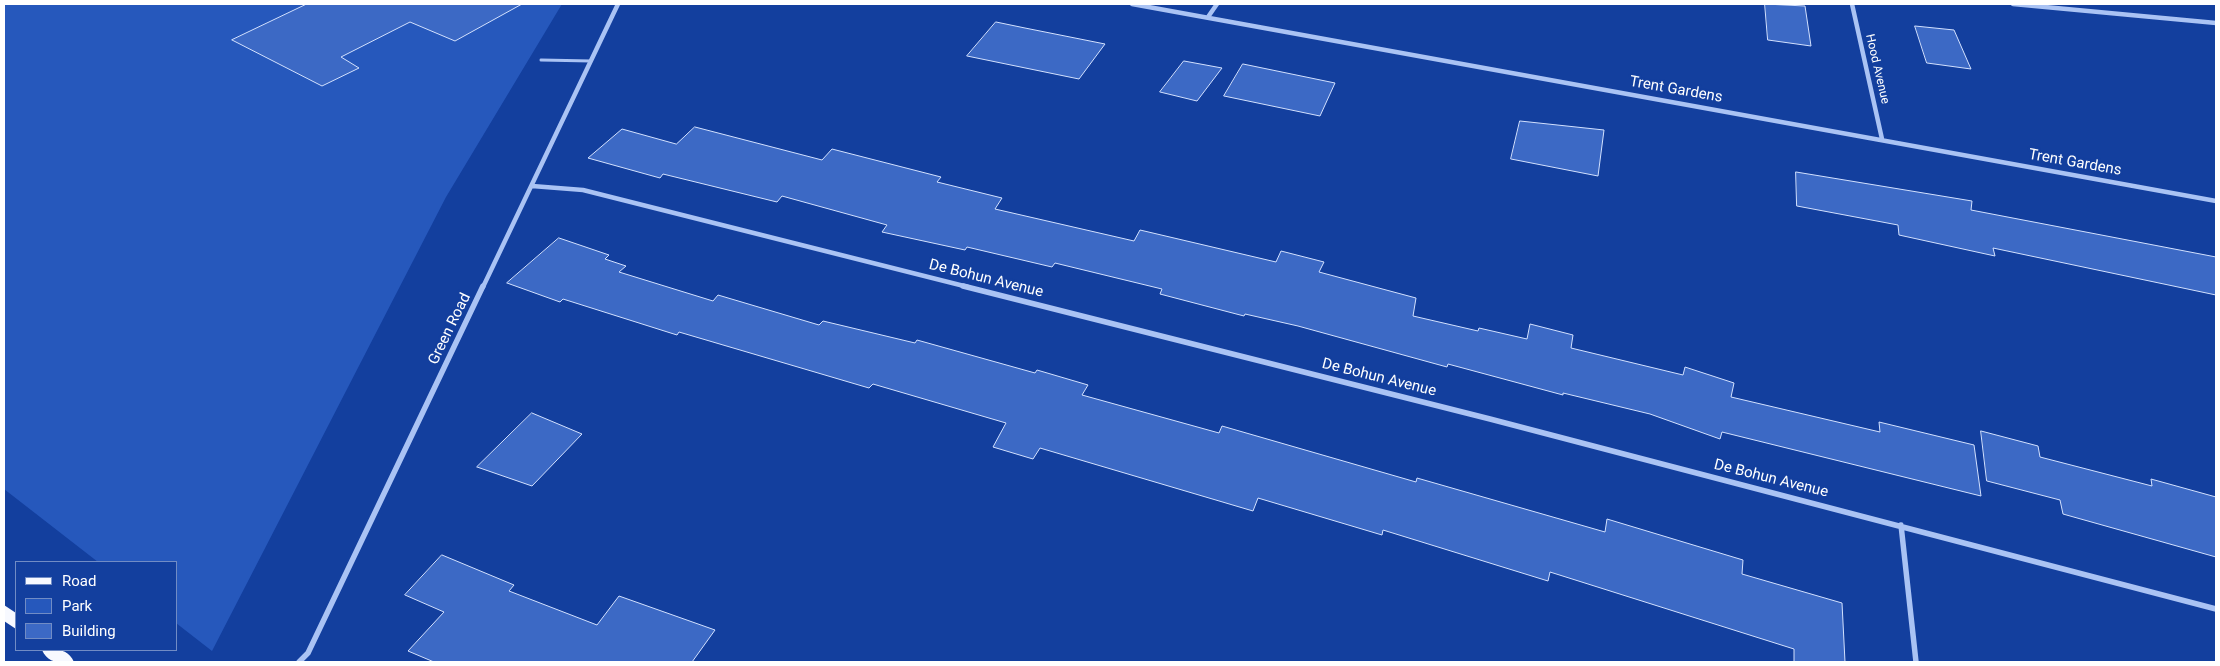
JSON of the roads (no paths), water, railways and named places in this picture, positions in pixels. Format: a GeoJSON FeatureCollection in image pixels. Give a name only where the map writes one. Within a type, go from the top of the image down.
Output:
{"type":"FeatureCollection","features":[{"type":"Feature","properties":{"kind":"main road"},"geometry":{"type":"LineString","coordinates":[[4,612],[15,621]]}},
{"type":"Feature","properties":{"kind":"main road"},"geometry":{"type":"LineString","coordinates":[[51,651],[66,662]]}},
{"type":"Feature","properties":{"kind":"street","name":"Green Road"},"geometry":{"type":"LineString","coordinates":[[299,662],[308,653],[618,4]]}},
{"type":"Feature","properties":{"kind":"street","name":"Trent Gardens"},"geometry":{"type":"LineString","coordinates":[[1132,4],[2216,201]]}},
{"type":"Feature","properties":{"kind":"street"},"geometry":{"type":"LineString","coordinates":[[1208,17],[1217,4]]}},
{"type":"Feature","properties":{"kind":"street","name":"Hood Avenue"},"geometry":{"type":"LineString","coordinates":[[1852,4],[1882,139]]}},
{"type":"Feature","properties":{"kind":"street"},"geometry":{"type":"LineString","coordinates":[[2013,4],[2216,24]]}},
{"type":"Feature","properties":{"kind":"street","name":"De Bohun Avenue"},"geometry":{"type":"LineString","coordinates":[[532,186],[583,190],[1900,525],[2216,609]]}},
{"type":"Feature","properties":{"kind":"street"},"geometry":{"type":"LineString","coordinates":[[1900,525],[1916,662]]}},
{"type":"Feature","properties":{"kind":"lane"},"geometry":{"type":"LineString","coordinates":[[541,60],[591,61]]}}]}
